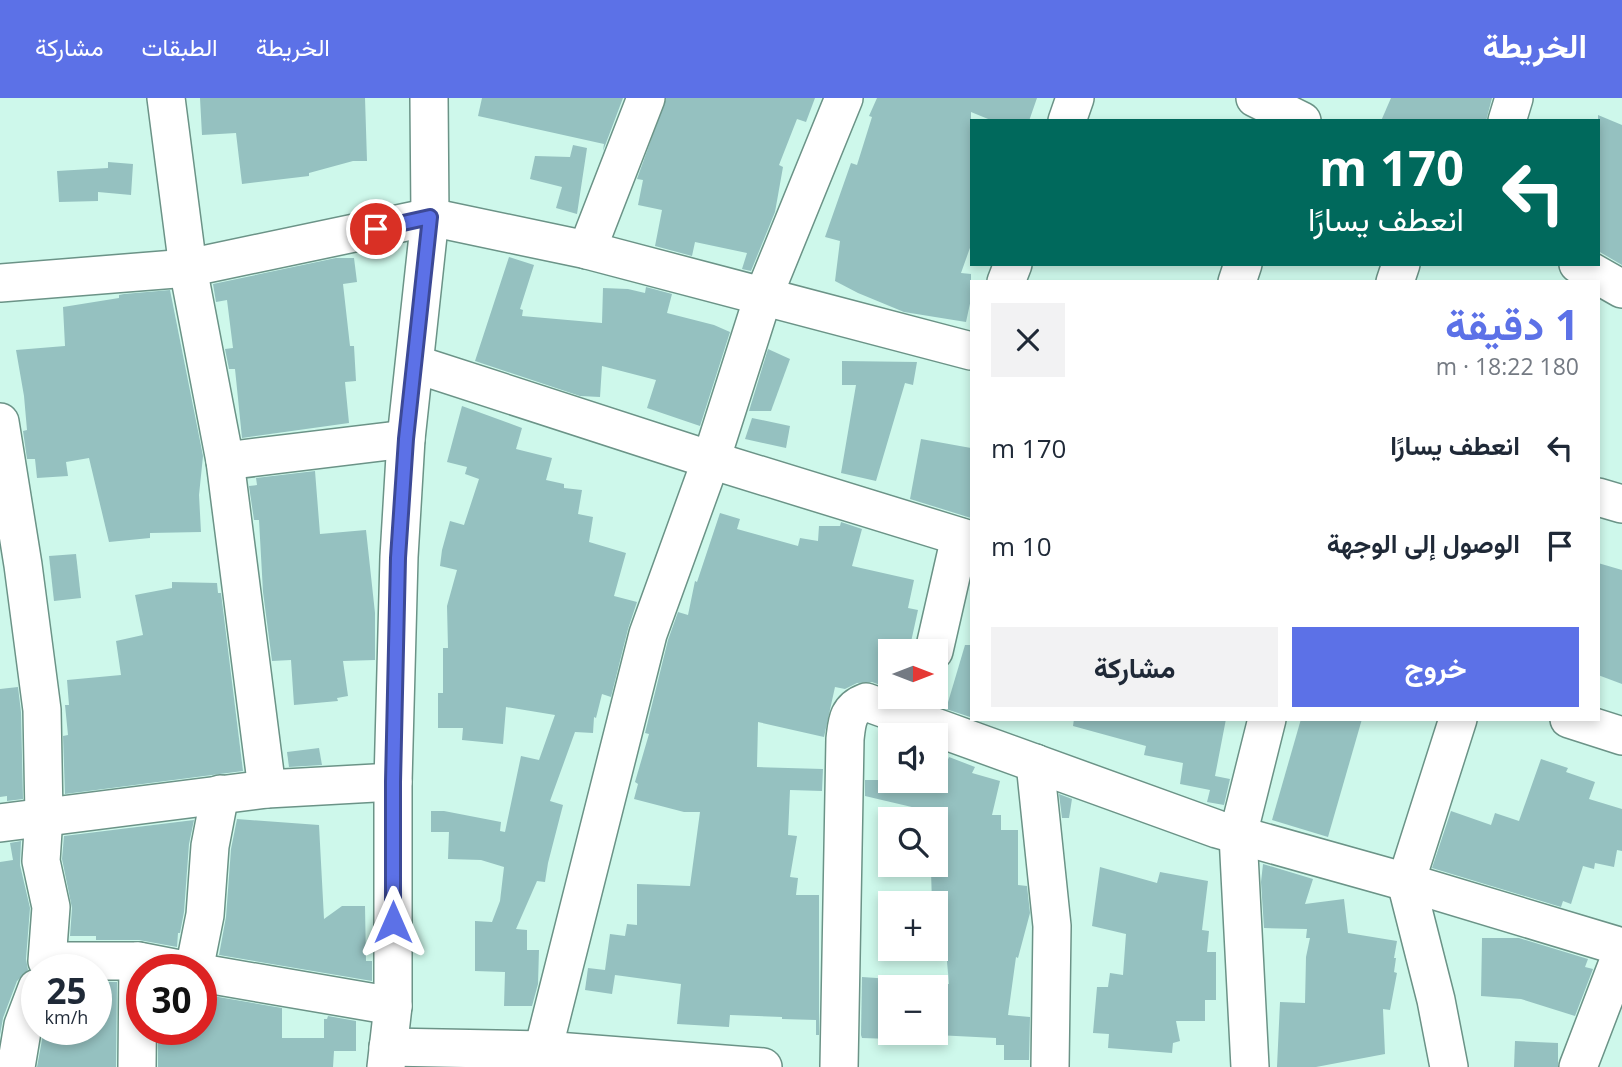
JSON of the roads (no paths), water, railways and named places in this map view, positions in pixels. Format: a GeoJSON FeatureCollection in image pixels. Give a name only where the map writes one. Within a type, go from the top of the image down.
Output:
{"type":"FeatureCollection","features":[{"type":"Feature","properties":{"kind":"street"},"geometry":{"type":"LineString","coordinates":[[166,98],[188,268],[225,461],[267,789]]}},
{"type":"Feature","properties":{"kind":"street"},"geometry":{"type":"LineString","coordinates":[[429,98],[430,217],[406,439],[398,558],[393,782],[393,1006],[387,1057],[543,1050],[763,1067]]}},
{"type":"Feature","properties":{"kind":"street"},"geometry":{"type":"LineString","coordinates":[[587,250],[646,98]]}},
{"type":"Feature","properties":{"kind":"street"},"geometry":{"type":"LineString","coordinates":[[543,1050],[648,634],[710,460],[763,297],[844,98]]}},
{"type":"Feature","properties":{"kind":"street"},"geometry":{"type":"LineString","coordinates":[[1068,119],[1075,98]]}},
{"type":"Feature","properties":{"kind":"street"},"geometry":{"type":"LineString","coordinates":[[1255,98],[1294,114]]}},
{"type":"Feature","properties":{"kind":"street"},"geometry":{"type":"LineString","coordinates":[[1508,119],[1514,98]]}},
{"type":"Feature","properties":{"kind":"street"},"geometry":{"type":"LineString","coordinates":[[0,283],[188,268],[430,217],[587,250],[970,351]]}},
{"type":"Feature","properties":{"kind":"street"},"geometry":{"type":"LineString","coordinates":[[1581,266],[1622,289]]}},
{"type":"Feature","properties":{"kind":"street"},"geometry":{"type":"LineString","coordinates":[[415,364],[710,460],[966,538],[937,639]]}},
{"type":"Feature","properties":{"kind":"street"},"geometry":{"type":"LineString","coordinates":[[0,422],[23,565],[42,710],[44,816],[41,861],[51,907],[45,954]]}},
{"type":"Feature","properties":{"kind":"street"},"geometry":{"type":"LineString","coordinates":[[225,461],[406,439]]}},
{"type":"Feature","properties":{"kind":"street"},"geometry":{"type":"LineString","coordinates":[[1600,498],[1622,504]]}},
{"type":"Feature","properties":{"kind":"street"},"geometry":{"type":"LineString","coordinates":[[839,1067],[848,716],[857,705],[866,702],[878,704]]}},
{"type":"Feature","properties":{"kind":"street"},"geometry":{"type":"LineString","coordinates":[[921,709],[1035,763],[1217,830],[1406,882],[1622,947]]}},
{"type":"Feature","properties":{"kind":"street"},"geometry":{"type":"LineString","coordinates":[[1250,1067],[1238,835],[1266,721]]}},
{"type":"Feature","properties":{"kind":"street"},"geometry":{"type":"LineString","coordinates":[[1449,1067],[1436,1000],[1406,882],[1457,721]]}},
{"type":"Feature","properties":{"kind":"street"},"geometry":{"type":"LineString","coordinates":[[1575,721],[1622,736]]}},
{"type":"Feature","properties":{"kind":"street"},"geometry":{"type":"LineString","coordinates":[[1035,763],[1052,926],[1049,1067]]}},
{"type":"Feature","properties":{"kind":"street"},"geometry":{"type":"LineString","coordinates":[[0,823],[267,789],[393,782]]}},
{"type":"Feature","properties":{"kind":"street"},"geometry":{"type":"LineString","coordinates":[[197,954],[205,915],[210,846],[220,794]]}},
{"type":"Feature","properties":{"kind":"street"},"geometry":{"type":"LineString","coordinates":[[1578,1067],[1622,952]]}},
{"type":"Feature","properties":{"kind":"street"},"geometry":{"type":"LineString","coordinates":[[217,976],[393,1006]]}},
{"type":"Feature","properties":{"kind":"street"},"geometry":{"type":"LineString","coordinates":[[16,1067],[21,1037]]}},
{"type":"Feature","properties":{"kind":"street"},"geometry":{"type":"LineString","coordinates":[[137,1045],[137,1067]]}}]}
